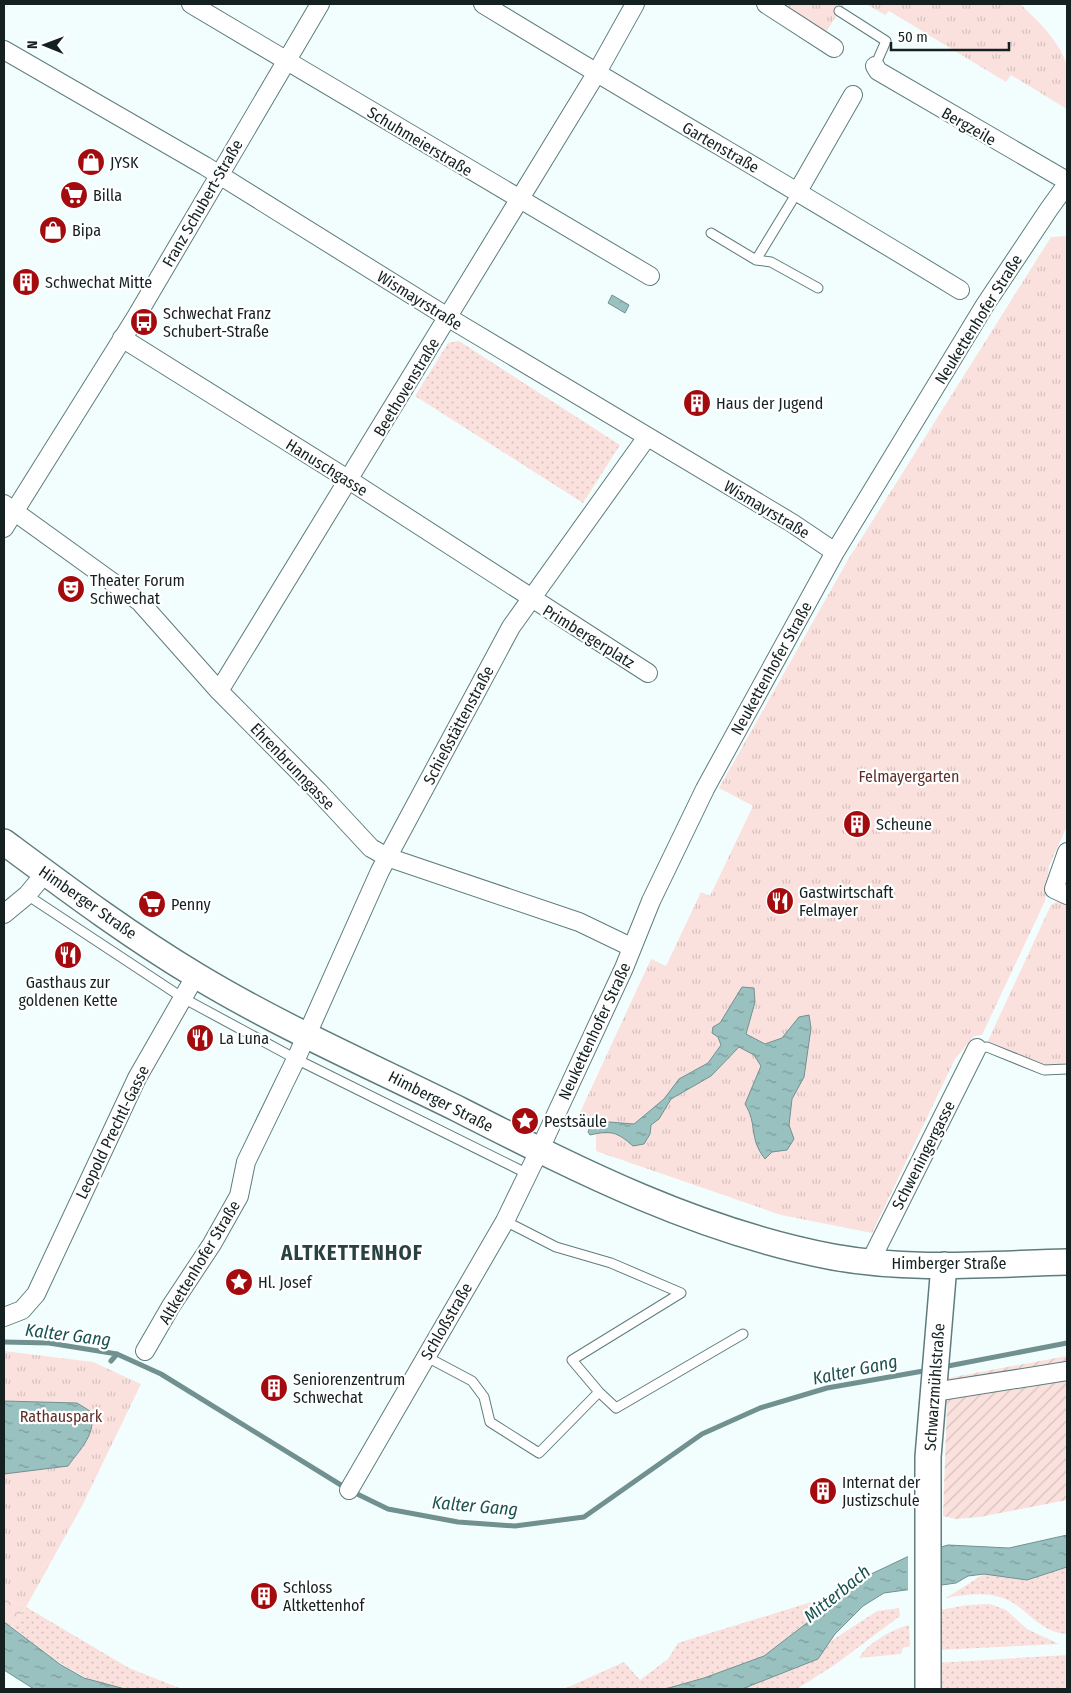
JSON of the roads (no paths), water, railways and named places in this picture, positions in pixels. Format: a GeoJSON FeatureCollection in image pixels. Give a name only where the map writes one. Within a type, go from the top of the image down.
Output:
{"type":"FeatureCollection","features":[{"type":"Feature","properties":{"kind":"main road","name":"Himberger Straße"},"geometry":{"type":"LineString","coordinates":[[4,842],[108,917],[196,975],[306,1033],[606,1183],[731,1231],[832,1257],[920,1266],[1067,1262]]}},
{"type":"Feature","properties":{"kind":"main road","name":"Schwarzmühlstraße"},"geometry":{"type":"LineString","coordinates":[[928,1689],[928,1457],[944,1265]]}},
{"type":"Feature","properties":{"kind":"street","name":"Schuhmeierstraße"},"geometry":{"type":"LineString","coordinates":[[190,4],[518,200],[650,276]]}},
{"type":"Feature","properties":{"kind":"street","name":"Franz Schubert-Straße"},"geometry":{"type":"LineString","coordinates":[[4,528],[8,507],[122,338],[320,4]]}},
{"type":"Feature","properties":{"kind":"street","name":"Gartenstraße"},"geometry":{"type":"LineString","coordinates":[[483,4],[596,74],[798,191],[960,290]]}},
{"type":"Feature","properties":{"kind":"street","name":"Beethovenstraße"},"geometry":{"type":"LineString","coordinates":[[219,691],[449,318],[518,200],[596,74],[635,4]]}},
{"type":"Feature","properties":{"kind":"street"},"geometry":{"type":"LineString","coordinates":[[766,4],[834,48]]}},
{"type":"Feature","properties":{"kind":"street","name":"Wismayrstraße"},"geometry":{"type":"LineString","coordinates":[[4,50],[219,175],[449,318],[792,523],[835,552]]}},
{"type":"Feature","properties":{"kind":"street","name":"Bergzeile"},"geometry":{"type":"LineString","coordinates":[[874,66],[878,71],[955,118],[1067,181]]}},
{"type":"Feature","properties":{"kind":"street"},"geometry":{"type":"LineString","coordinates":[[798,191],[853,95]]}},
{"type":"Feature","properties":{"kind":"street","name":"Neukettenhofer Straße"},"geometry":{"type":"LineString","coordinates":[[539,1151],[651,901],[705,789],[835,552],[985,305],[1048,209],[1062,191],[1067,188]]}},
{"type":"Feature","properties":{"kind":"street"},"geometry":{"type":"LineString","coordinates":[[1048,209],[1067,210]]}},
{"type":"Feature","properties":{"kind":"street","name":"Hanuschgasse"},"geometry":{"type":"LineString","coordinates":[[122,338],[349,480],[530,599]]}},
{"type":"Feature","properties":{"kind":"street","name":"Schießstättenstraße"},"geometry":{"type":"LineString","coordinates":[[306,1033],[387,857],[511,627],[647,437]]}},
{"type":"Feature","properties":{"kind":"street","name":"Ehrenbrunngasse"},"geometry":{"type":"LineString","coordinates":[[8,507],[140,602],[219,691],[318,791],[371,848],[387,857],[579,922],[631,947]]}},
{"type":"Feature","properties":{"kind":"street","name":"Primbergerplatz"},"geometry":{"type":"LineString","coordinates":[[530,599],[648,673]]}},
{"type":"Feature","properties":{"kind":"street"},"geometry":{"type":"LineString","coordinates":[[1061,892],[1067,852]]}},
{"type":"Feature","properties":{"kind":"street"},"geometry":{"type":"LineString","coordinates":[[4,914],[27,895],[46,872]]}},
{"type":"Feature","properties":{"kind":"street","name":"Leopold Prechtl-Gasse"},"geometry":{"type":"LineString","coordinates":[[4,1317],[22,1310],[36,1294],[137,1078],[196,975]]}},
{"type":"Feature","properties":{"kind":"street","name":"Altkettenhofer Straße"},"geometry":{"type":"LineString","coordinates":[[145,1351],[171,1306],[212,1244],[239,1196],[246,1162],[296,1059],[306,1033]]}},
{"type":"Feature","properties":{"kind":"street","name":"Schweningergasse"},"geometry":{"type":"LineString","coordinates":[[870,1262],[977,1048]]}},
{"type":"Feature","properties":{"kind":"street","name":"Schloßstraße"},"geometry":{"type":"LineString","coordinates":[[349,1490],[504,1220],[539,1151]]}},
{"type":"Feature","properties":{"kind":"street"},"geometry":{"type":"LineString","coordinates":[[934,1388],[1067,1370]]}},
{"type":"Feature","properties":{"kind":"lane"},"geometry":{"type":"LineString","coordinates":[[839,11],[886,40],[874,66]]}},
{"type":"Feature","properties":{"kind":"lane"},"geometry":{"type":"LineString","coordinates":[[756,260],[798,191]]}},
{"type":"Feature","properties":{"kind":"lane"},"geometry":{"type":"LineString","coordinates":[[711,233],[756,260],[771,262],[818,288]]}},
{"type":"Feature","properties":{"kind":"lane"},"geometry":{"type":"LineString","coordinates":[[27,895],[183,998],[296,1059],[528,1174]]}},
{"type":"Feature","properties":{"kind":"lane"},"geometry":{"type":"LineString","coordinates":[[977,1048],[987,1047],[1044,1070],[1067,1069]]}},
{"type":"Feature","properties":{"kind":"lane"},"geometry":{"type":"LineString","coordinates":[[504,1220],[556,1247],[611,1263],[680,1293],[572,1360],[599,1392],[616,1408],[743,1334]]}},
{"type":"Feature","properties":{"kind":"lane"},"geometry":{"type":"LineString","coordinates":[[425,1356],[472,1381],[484,1397],[490,1422],[539,1452],[599,1392]]}},
{"type":"Feature","properties":{"kind":"water"},"geometry":{"type":"Polygon","coordinates":[[[612,295],[629,305],[625,313],[608,303],[612,295]]]}},
{"type":"Feature","properties":{"kind":"water"},"geometry":{"type":"Polygon","coordinates":[[[742,987],[754,988],[755,1002],[746,1034],[765,1044],[782,1038],[799,1017],[809,1015],[811,1028],[804,1077],[792,1099],[789,1125],[794,1139],[787,1150],[772,1152],[765,1159],[760,1151],[749,1111],[745,1104],[761,1066],[754,1055],[739,1047],[711,1076],[671,1099],[659,1119],[651,1125],[650,1134],[644,1144],[633,1146],[613,1133],[590,1135],[588,1132],[591,1124],[609,1122],[634,1124],[664,1099],[679,1079],[708,1063],[721,1045],[718,1037],[712,1033],[713,1027],[720,1023],[742,987]]]}},
{"type":"Feature","properties":{"kind":"water"},"geometry":{"type":"Polygon","coordinates":[[[4,1401],[77,1403],[90,1411],[92,1426],[90,1434],[68,1466],[4,1474],[4,1401]]]}},
{"type":"Feature","properties":{"kind":"water"},"geometry":{"type":"Polygon","coordinates":[[[1067,1535],[1067,1567],[1027,1580],[984,1574],[968,1576],[956,1583],[884,1593],[863,1606],[835,1634],[818,1659],[742,1689],[665,1689],[704,1678],[764,1656],[869,1575],[907,1557],[948,1545],[1009,1548],[1067,1535]]]}},
{"type":"Feature","properties":{"kind":"water"},"geometry":{"type":"Polygon","coordinates":[[[4,1622],[61,1665],[84,1678],[125,1689],[34,1689],[4,1670],[4,1622]]]}},
{"type":"Feature","properties":{"kind":"waterway","name":"Kalter Gang"},"geometry":{"type":"LineString","coordinates":[[4,1342],[49,1343],[117,1354],[161,1374],[349,1490],[388,1509],[458,1522],[515,1526],[584,1517],[702,1434],[760,1408],[827,1388],[929,1370]]}},
{"type":"Feature","properties":{"kind":"waterway","name":"Kalter Gang"},"geometry":{"type":"LineString","coordinates":[[943,1367],[1067,1343]]}},
{"type":"Feature","properties":{"kind":"waterway","name":"Kalter Gang"},"geometry":{"type":"LineString","coordinates":[[111,1361],[117,1354]]}},
{"type":"Feature","properties":{"kind":"place","name":"JYSK"},"geometry":{"type":"Point","coordinates":[91,162]}},
{"type":"Feature","properties":{"kind":"place","name":"Billa"},"geometry":{"type":"Point","coordinates":[74,195]}},
{"type":"Feature","properties":{"kind":"place","name":"Bipa"},"geometry":{"type":"Point","coordinates":[53,230]}},
{"type":"Feature","properties":{"kind":"place","name":"Schwechat Mitte"},"geometry":{"type":"Point","coordinates":[26,282]}},
{"type":"Feature","properties":{"kind":"place","name":"Schwechat Franz Schubert-Straße"},"geometry":{"type":"Point","coordinates":[144,322]}},
{"type":"Feature","properties":{"kind":"place","name":"Haus der Jugend"},"geometry":{"type":"Point","coordinates":[697,403]}},
{"type":"Feature","properties":{"kind":"place","name":"Theater Forum Schwechat"},"geometry":{"type":"Point","coordinates":[71,589]}},
{"type":"Feature","properties":{"kind":"place","name":"Scheune"},"geometry":{"type":"Point","coordinates":[857,824]}},
{"type":"Feature","properties":{"kind":"place","name":"Gastwirtschaft Felmayer"},"geometry":{"type":"Point","coordinates":[780,901]}},
{"type":"Feature","properties":{"kind":"place","name":"Penny"},"geometry":{"type":"Point","coordinates":[152,904]}},
{"type":"Feature","properties":{"kind":"place","name":"Gasthaus zur goldenen Kette"},"geometry":{"type":"Point","coordinates":[68,955]}},
{"type":"Feature","properties":{"kind":"place","name":"La Luna"},"geometry":{"type":"Point","coordinates":[200,1038]}},
{"type":"Feature","properties":{"kind":"place","name":"Pestsäule"},"geometry":{"type":"Point","coordinates":[525,1121]}},
{"type":"Feature","properties":{"kind":"place","name":"Hl. Josef"},"geometry":{"type":"Point","coordinates":[239,1282]}},
{"type":"Feature","properties":{"kind":"place","name":"Seniorenzentrum Schwechat"},"geometry":{"type":"Point","coordinates":[274,1388]}},
{"type":"Feature","properties":{"kind":"place","name":"Internat der Justizschule"},"geometry":{"type":"Point","coordinates":[823,1491]}},
{"type":"Feature","properties":{"kind":"place","name":"Schloss Altkettenhof"},"geometry":{"type":"Point","coordinates":[264,1596]}},
{"type":"Feature","properties":{"kind":"district","name":"ALTKETTENHOF"},"geometry":{"type":"Point","coordinates":[352,1253]}},
{"type":"Feature","properties":{"kind":"park label","name":"Felmayergarten"},"geometry":{"type":"Point","coordinates":[909,776]}},
{"type":"Feature","properties":{"kind":"park label","name":"Rathauspark"},"geometry":{"type":"Point","coordinates":[61,1416]}},
{"type":"Feature","properties":{"kind":"water label","name":"Mitterbach"},"geometry":{"type":"Point","coordinates":[837,1594]}}]}
